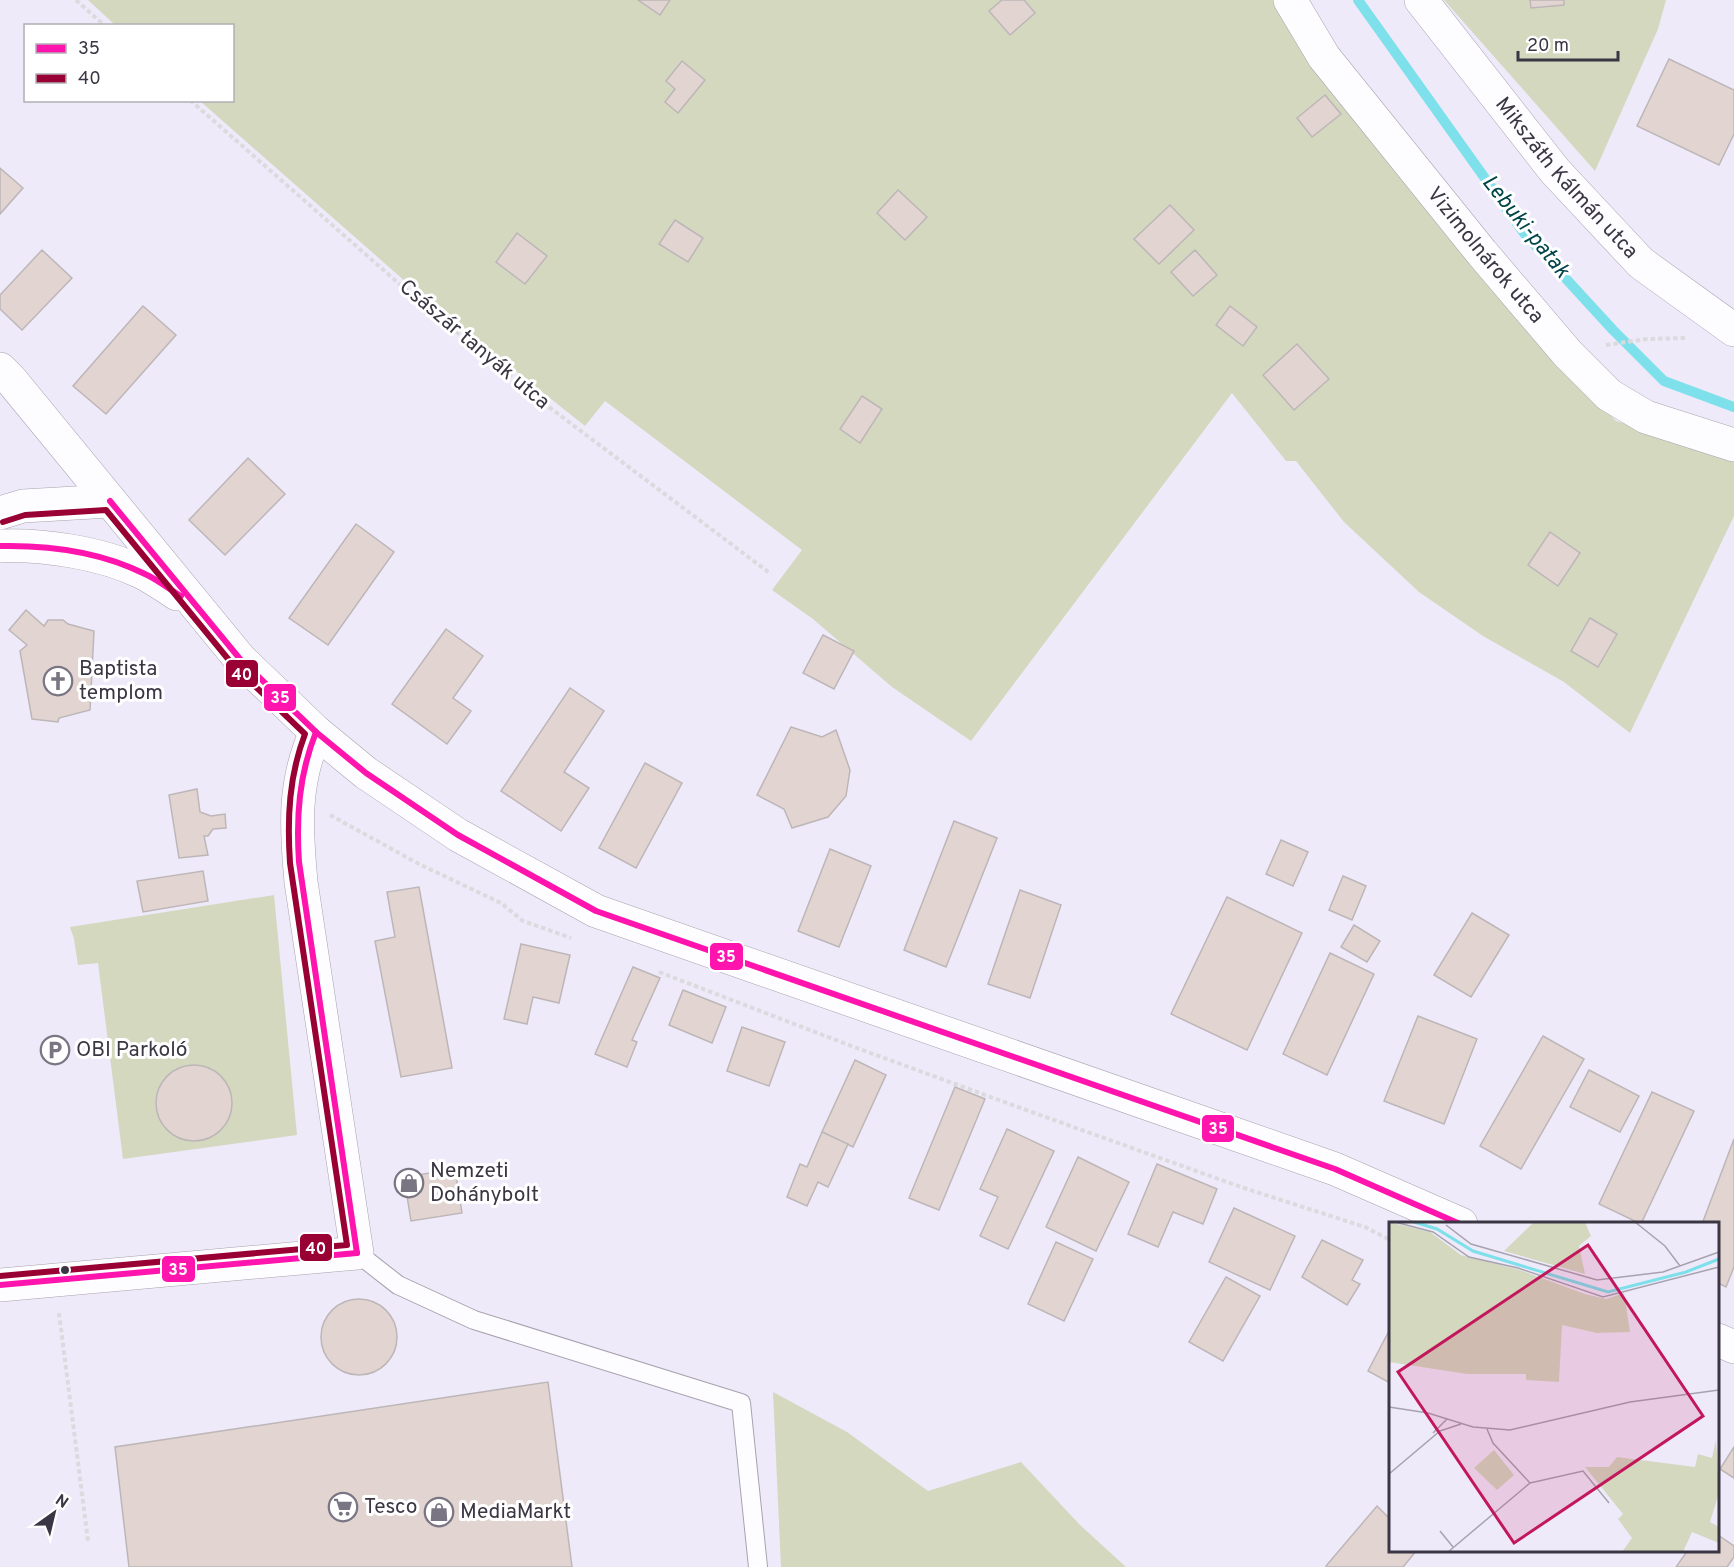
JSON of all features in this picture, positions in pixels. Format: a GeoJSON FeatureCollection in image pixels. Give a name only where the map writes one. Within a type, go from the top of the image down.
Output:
{"type":"FeatureCollection","features":[{"type":"Feature","properties":{"kind":"street","name":"Vizimolnárok utca"},"geometry":{"type":"LineString","coordinates":[[1290,0],[1324,57],[1384,132],[1482,253],[1554,337],[1609,395],[1646,417],[1734,445]]}},
{"type":"Feature","properties":{"kind":"street","name":"Mikszáth Kálmán utca"},"geometry":{"type":"LineString","coordinates":[[1421,0],[1554,171],[1641,263],[1734,330]]}},
{"type":"Feature","properties":{"kind":"street"},"geometry":{"type":"LineString","coordinates":[[0,369],[25,396],[240,658],[316,732],[366,773],[458,835],[596,911],[1335,1169],[1456,1222]]}},
{"type":"Feature","properties":{"kind":"street"},"geometry":{"type":"LineString","coordinates":[[0,513],[23,506],[110,501]]}},
{"type":"Feature","properties":{"kind":"street"},"geometry":{"type":"LineString","coordinates":[[0,546],[15,545],[98,557],[141,572],[199,607]]}},
{"type":"Feature","properties":{"kind":"street"},"geometry":{"type":"LineString","coordinates":[[0,1285],[357,1253],[301,882],[298,849],[296,810],[300,779],[316,732]]}},
{"type":"Feature","properties":{"kind":"street"},"geometry":{"type":"LineString","coordinates":[[1719,1340],[1734,1347]]}},
{"type":"Feature","properties":{"kind":"lane"},"geometry":{"type":"LineString","coordinates":[[357,1253],[398,1285],[474,1320],[741,1403],[758,1567]]}},
{"type":"Feature","properties":{"kind":"path"},"geometry":{"type":"LineString","coordinates":[[76,0],[103,24]]}},
{"type":"Feature","properties":{"kind":"path","name":"Császár tanyák utca"},"geometry":{"type":"LineString","coordinates":[[192,102],[413,296],[541,401],[771,574]]}},
{"type":"Feature","properties":{"kind":"path"},"geometry":{"type":"LineString","coordinates":[[1606,345],[1647,339]]}},
{"type":"Feature","properties":{"kind":"path"},"geometry":{"type":"LineString","coordinates":[[329,815],[419,864],[501,903],[523,921],[575,940]]}},
{"type":"Feature","properties":{"kind":"path"},"geometry":{"type":"LineString","coordinates":[[649,968],[931,1075],[1240,1187],[1365,1227],[1389,1239]]}},
{"type":"Feature","properties":{"kind":"path"},"geometry":{"type":"LineString","coordinates":[[58,1307],[88,1541]]}},
{"type":"Feature","properties":{"kind":"green space"},"geometry":{"type":"Polygon","coordinates":[[[88,0],[1276,0],[1505,300],[1616,421],[1734,455],[1734,516],[1630,733],[1564,682],[1483,636],[1419,592],[1344,522],[1296,461],[1286,461],[1232,393],[971,741],[892,687],[813,619],[772,590],[802,550],[605,401],[585,426],[423,297],[201,102],[234,102],[234,24],[114,24],[88,0]]]}},
{"type":"Feature","properties":{"kind":"green space"},"geometry":{"type":"Polygon","coordinates":[[[1444,0],[1666,0],[1658,29],[1595,171],[1444,0]]]}},
{"type":"Feature","properties":{"kind":"green space"},"geometry":{"type":"Polygon","coordinates":[[[274,895],[297,1135],[123,1159],[98,963],[78,965],[70,927],[274,895]]]}},
{"type":"Feature","properties":{"kind":"green space"},"geometry":{"type":"Polygon","coordinates":[[[773,1392],[847,1432],[928,1491],[1021,1462],[1080,1525],[1126,1567],[781,1567],[773,1392]]]}},
{"type":"Feature","properties":{"kind":"building"},"geometry":{"type":"Polygon","coordinates":[[[638,0],[670,0],[660,15],[638,0]]]}},
{"type":"Feature","properties":{"kind":"building"},"geometry":{"type":"Polygon","coordinates":[[[1002,0],[1024,0],[1035,13],[1010,35],[989,11],[1002,0]]]}},
{"type":"Feature","properties":{"kind":"building"},"geometry":{"type":"Polygon","coordinates":[[[1530,0],[1564,0],[1564,5],[1531,8],[1530,0]]]}},
{"type":"Feature","properties":{"kind":"building"},"geometry":{"type":"Polygon","coordinates":[[[1669,59],[1734,90],[1734,134],[1719,165],[1637,126],[1669,59]]]}},
{"type":"Feature","properties":{"kind":"building"},"geometry":{"type":"Polygon","coordinates":[[[682,61],[705,80],[678,113],[665,102],[675,89],[666,81],[682,61]]]}},
{"type":"Feature","properties":{"kind":"building"},"geometry":{"type":"Polygon","coordinates":[[[1325,95],[1341,114],[1312,137],[1297,118],[1325,95]]]}},
{"type":"Feature","properties":{"kind":"building"},"geometry":{"type":"Polygon","coordinates":[[[0,168],[23,188],[0,214],[0,168]]]}},
{"type":"Feature","properties":{"kind":"building"},"geometry":{"type":"Polygon","coordinates":[[[898,190],[927,217],[905,240],[877,213],[898,190]]]}},
{"type":"Feature","properties":{"kind":"building"},"geometry":{"type":"Polygon","coordinates":[[[1170,205],[1194,230],[1159,264],[1134,239],[1170,205]]]}},
{"type":"Feature","properties":{"kind":"building"},"geometry":{"type":"Polygon","coordinates":[[[675,220],[703,238],[688,262],[659,244],[675,220]]]}},
{"type":"Feature","properties":{"kind":"building"},"geometry":{"type":"Polygon","coordinates":[[[517,233],[547,256],[525,284],[496,262],[517,233]]]}},
{"type":"Feature","properties":{"kind":"building"},"geometry":{"type":"Polygon","coordinates":[[[42,250],[72,278],[22,330],[0,309],[0,295],[42,250]]]}},
{"type":"Feature","properties":{"kind":"building"},"geometry":{"type":"Polygon","coordinates":[[[1195,250],[1217,275],[1193,296],[1171,272],[1195,250]]]}},
{"type":"Feature","properties":{"kind":"building"},"geometry":{"type":"Polygon","coordinates":[[[143,306],[176,335],[106,414],[73,386],[143,306]]]}},
{"type":"Feature","properties":{"kind":"building"},"geometry":{"type":"Polygon","coordinates":[[[1230,306],[1257,327],[1243,346],[1216,325],[1230,306]]]}},
{"type":"Feature","properties":{"kind":"building"},"geometry":{"type":"Polygon","coordinates":[[[1297,344],[1329,379],[1294,410],[1263,375],[1297,344]]]}},
{"type":"Feature","properties":{"kind":"building"},"geometry":{"type":"Polygon","coordinates":[[[862,396],[882,409],[860,443],[840,429],[862,396]]]}},
{"type":"Feature","properties":{"kind":"building"},"geometry":{"type":"Polygon","coordinates":[[[248,458],[285,494],[225,555],[189,520],[248,458]]]}},
{"type":"Feature","properties":{"kind":"building"},"geometry":{"type":"Polygon","coordinates":[[[356,524],[394,552],[328,645],[289,618],[356,524]]]}},
{"type":"Feature","properties":{"kind":"building"},"geometry":{"type":"Polygon","coordinates":[[[1550,532],[1580,553],[1558,586],[1528,565],[1550,532]]]}},
{"type":"Feature","properties":{"kind":"building","name":"Baptista templom"},"geometry":{"type":"Polygon","coordinates":[[[26,610],[44,626],[48,620],[63,620],[68,624],[94,631],[90,710],[59,718],[58,722],[32,719],[20,651],[27,645],[9,630],[26,610]]]}},
{"type":"Feature","properties":{"kind":"building"},"geometry":{"type":"Polygon","coordinates":[[[1590,618],[1617,634],[1598,667],[1571,651],[1590,618]]]}},
{"type":"Feature","properties":{"kind":"building"},"geometry":{"type":"Polygon","coordinates":[[[446,629],[483,656],[453,698],[471,711],[447,744],[392,704],[446,629]]]}},
{"type":"Feature","properties":{"kind":"building"},"geometry":{"type":"Polygon","coordinates":[[[823,635],[854,651],[834,689],[803,673],[823,635]]]}},
{"type":"Feature","properties":{"kind":"building"},"geometry":{"type":"Polygon","coordinates":[[[570,688],[604,711],[564,772],[589,788],[561,831],[501,791],[570,688]]]}},
{"type":"Feature","properties":{"kind":"building"},"geometry":{"type":"Polygon","coordinates":[[[791,727],[822,737],[836,730],[850,770],[846,796],[828,817],[792,828],[784,809],[757,795],[791,727]]]}},
{"type":"Feature","properties":{"kind":"building"},"geometry":{"type":"Polygon","coordinates":[[[645,763],[682,783],[636,868],[599,848],[645,763]]]}},
{"type":"Feature","properties":{"kind":"building"},"geometry":{"type":"Polygon","coordinates":[[[197,789],[200,812],[211,816],[225,814],[226,828],[213,829],[208,836],[204,836],[208,855],[179,858],[169,795],[197,789]]]}},
{"type":"Feature","properties":{"kind":"building"},"geometry":{"type":"Polygon","coordinates":[[[954,821],[997,838],[946,967],[904,950],[954,821]]]}},
{"type":"Feature","properties":{"kind":"building"},"geometry":{"type":"Polygon","coordinates":[[[1281,840],[1308,852],[1293,886],[1266,874],[1281,840]]]}},
{"type":"Feature","properties":{"kind":"building"},"geometry":{"type":"Polygon","coordinates":[[[830,849],[871,866],[839,947],[798,931],[830,849]]]}},
{"type":"Feature","properties":{"kind":"building"},"geometry":{"type":"Polygon","coordinates":[[[203,871],[208,901],[143,912],[137,881],[203,871]]]}},
{"type":"Feature","properties":{"kind":"building"},"geometry":{"type":"Polygon","coordinates":[[[1343,876],[1366,886],[1352,920],[1329,910],[1343,876]]]}},
{"type":"Feature","properties":{"kind":"building"},"geometry":{"type":"Polygon","coordinates":[[[419,887],[452,1068],[401,1077],[375,941],[395,937],[387,892],[419,887]]]}},
{"type":"Feature","properties":{"kind":"building"},"geometry":{"type":"Polygon","coordinates":[[[1020,890],[1061,905],[1030,998],[988,984],[1020,890]]]}},
{"type":"Feature","properties":{"kind":"building"},"geometry":{"type":"Polygon","coordinates":[[[1227,897],[1302,933],[1247,1050],[1171,1014],[1227,897]]]}},
{"type":"Feature","properties":{"kind":"building"},"geometry":{"type":"Polygon","coordinates":[[[1472,913],[1509,935],[1471,997],[1434,975],[1472,913]]]}},
{"type":"Feature","properties":{"kind":"building"},"geometry":{"type":"Polygon","coordinates":[[[1354,925],[1380,941],[1367,962],[1341,947],[1354,925]]]}},
{"type":"Feature","properties":{"kind":"building"},"geometry":{"type":"Polygon","coordinates":[[[521,944],[570,955],[559,1003],[533,997],[527,1024],[504,1019],[521,944]]]}},
{"type":"Feature","properties":{"kind":"building"},"geometry":{"type":"Polygon","coordinates":[[[1330,953],[1374,974],[1327,1075],[1283,1054],[1330,953]]]}},
{"type":"Feature","properties":{"kind":"building"},"geometry":{"type":"Polygon","coordinates":[[[633,967],[660,978],[632,1040],[637,1042],[627,1067],[595,1054],[633,967]]]}},
{"type":"Feature","properties":{"kind":"building"},"geometry":{"type":"Polygon","coordinates":[[[683,990],[726,1007],[712,1043],[669,1025],[683,990]]]}},
{"type":"Feature","properties":{"kind":"building"},"geometry":{"type":"Polygon","coordinates":[[[1418,1016],[1477,1039],[1444,1124],[1384,1101],[1418,1016]]]}},
{"type":"Feature","properties":{"kind":"building"},"geometry":{"type":"Polygon","coordinates":[[[742,1027],[785,1042],[769,1086],[727,1071],[742,1027]]]}},
{"type":"Feature","properties":{"kind":"building"},"geometry":{"type":"Polygon","coordinates":[[[1543,1036],[1584,1059],[1521,1169],[1480,1146],[1543,1036]]]}},
{"type":"Feature","properties":{"kind":"building"},"geometry":{"type":"Polygon","coordinates":[[[855,1060],[886,1075],[853,1147],[822,1132],[855,1060]]]}},
{"type":"Feature","properties":{"kind":"building"},"geometry":{"type":"Polygon","coordinates":[[[194,1065],[208,1068],[221,1076],[229,1089],[232,1103],[229,1117],[221,1130],[208,1138],[194,1141],[180,1138],[167,1130],[159,1117],[156,1103],[159,1089],[167,1076],[180,1068],[194,1065]]]}},
{"type":"Feature","properties":{"kind":"building"},"geometry":{"type":"Polygon","coordinates":[[[1589,1070],[1639,1096],[1620,1132],[1570,1107],[1589,1070]]]}},
{"type":"Feature","properties":{"kind":"building"},"geometry":{"type":"Polygon","coordinates":[[[955,1087],[985,1099],[939,1210],[909,1198],[955,1087]]]}},
{"type":"Feature","properties":{"kind":"building"},"geometry":{"type":"Polygon","coordinates":[[[1652,1092],[1694,1111],[1642,1222],[1637,1222],[1599,1204],[1652,1092]]]}},
{"type":"Feature","properties":{"kind":"building"},"geometry":{"type":"Polygon","coordinates":[[[1007,1129],[1054,1151],[1008,1249],[980,1236],[998,1197],[980,1189],[1007,1129]]]}},
{"type":"Feature","properties":{"kind":"building"},"geometry":{"type":"Polygon","coordinates":[[[822,1132],[848,1144],[828,1187],[818,1182],[807,1206],[787,1197],[800,1164],[807,1167],[822,1132]]]}},
{"type":"Feature","properties":{"kind":"building"},"geometry":{"type":"Polygon","coordinates":[[[1734,1139],[1734,1267],[1726,1287],[1719,1284],[1719,1222],[1703,1222],[1734,1139]]]}},
{"type":"Feature","properties":{"kind":"building"},"geometry":{"type":"Polygon","coordinates":[[[1078,1157],[1129,1182],[1096,1251],[1046,1227],[1078,1157]]]}},
{"type":"Feature","properties":{"kind":"building"},"geometry":{"type":"Polygon","coordinates":[[[1157,1164],[1217,1189],[1203,1224],[1173,1212],[1158,1247],[1128,1234],[1157,1164]]]}},
{"type":"Feature","properties":{"kind":"building"},"geometry":{"type":"Polygon","coordinates":[[[455,1169],[462,1213],[411,1221],[404,1177],[455,1169]]]}},
{"type":"Feature","properties":{"kind":"building"},"geometry":{"type":"Polygon","coordinates":[[[1234,1208],[1295,1236],[1270,1290],[1209,1262],[1234,1208]]]}},
{"type":"Feature","properties":{"kind":"building"},"geometry":{"type":"Polygon","coordinates":[[[1322,1240],[1363,1260],[1352,1280],[1360,1284],[1347,1305],[1302,1277],[1322,1240]]]}},
{"type":"Feature","properties":{"kind":"building"},"geometry":{"type":"Polygon","coordinates":[[[1056,1242],[1093,1259],[1064,1321],[1028,1304],[1056,1242]]]}},
{"type":"Feature","properties":{"kind":"building"},"geometry":{"type":"Polygon","coordinates":[[[1226,1277],[1260,1296],[1223,1361],[1189,1342],[1226,1277]]]}},
{"type":"Feature","properties":{"kind":"building"},"geometry":{"type":"Polygon","coordinates":[[[359,1299],[373,1302],[386,1310],[394,1323],[397,1337],[394,1351],[386,1364],[373,1372],[359,1375],[345,1372],[332,1364],[324,1351],[321,1337],[324,1323],[332,1310],[345,1302],[359,1299]]]}},
{"type":"Feature","properties":{"kind":"building"},"geometry":{"type":"Polygon","coordinates":[[[1389,1331],[1389,1382],[1368,1371],[1389,1331]]]}},
{"type":"Feature","properties":{"kind":"building","name":"Tesco"},"geometry":{"type":"Polygon","coordinates":[[[548,1382],[572,1567],[129,1567],[115,1447],[548,1382]]]}},
{"type":"Feature","properties":{"kind":"building"},"geometry":{"type":"Polygon","coordinates":[[[1734,1447],[1734,1478],[1720,1469],[1734,1447]]]}},
{"type":"Feature","properties":{"kind":"building"},"geometry":{"type":"Polygon","coordinates":[[[1377,1506],[1389,1518],[1389,1552],[1415,1552],[1403,1567],[1326,1566],[1377,1506]]]}},
{"type":"Feature","properties":{"kind":"building"},"geometry":{"type":"Polygon","coordinates":[[[1719,1536],[1734,1546],[1734,1557],[1727,1567],[1676,1567],[1687,1552],[1719,1552],[1719,1536]]]}},
{"type":"Feature","properties":{"kind":"waterway","name":"Lebuki-patak"},"geometry":{"type":"LineString","coordinates":[[1358,0],[1524,233],[1613,330],[1664,381],[1734,407]]}},
{"type":"Feature","properties":{"kind":"transit line","name":"35"},"geometry":{"type":"LineString","coordinates":[[110,501],[240,659],[316,732],[366,773],[458,835],[596,911],[1335,1169],[1455,1222]]}},
{"type":"Feature","properties":{"kind":"transit line","name":"40"},"geometry":{"type":"LineString","coordinates":[[0,1276],[347,1245],[290,863],[290,797],[295,766],[305,734],[233,665],[106,510],[25,515],[3,522]]}},
{"type":"Feature","properties":{"kind":"transit line","name":"35"},"geometry":{"type":"LineString","coordinates":[[0,546],[37,547],[93,555],[128,566],[181,596]]}},
{"type":"Feature","properties":{"kind":"transit line","name":"35"},"geometry":{"type":"LineString","coordinates":[[316,732],[302,780],[298,828],[299,862],[357,1253]]}},
{"type":"Feature","properties":{"kind":"transit line","name":"35"},"geometry":{"type":"LineString","coordinates":[[0,1285],[357,1253]]}},
{"type":"Feature","properties":{"kind":"place","name":"Baptista templom"},"geometry":{"type":"Point","coordinates":[58,681]}},
{"type":"Feature","properties":{"kind":"place","name":"OBI Parkoló"},"geometry":{"type":"Point","coordinates":[55,1050]}},
{"type":"Feature","properties":{"kind":"place","name":"Nemzeti Dohánybolt"},"geometry":{"type":"Point","coordinates":[409,1183]}},
{"type":"Feature","properties":{"kind":"place","name":"Tesco"},"geometry":{"type":"Point","coordinates":[343,1507]}},
{"type":"Feature","properties":{"kind":"place","name":"MediaMarkt"},"geometry":{"type":"Point","coordinates":[439,1512]}}]}
